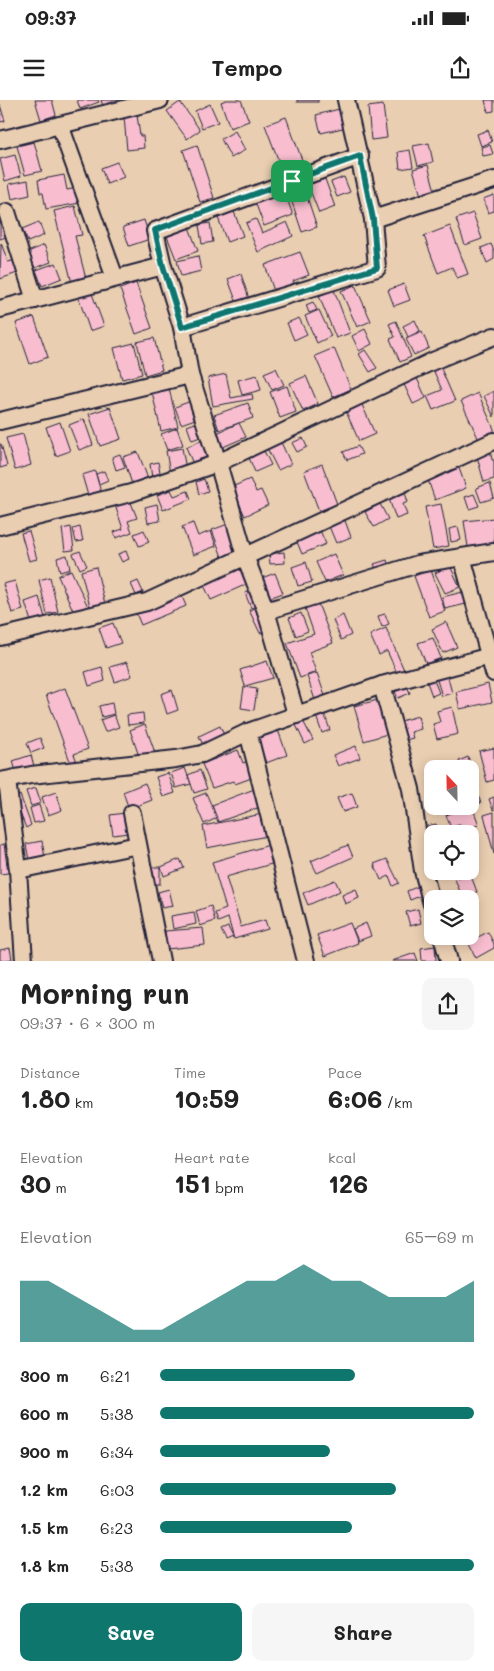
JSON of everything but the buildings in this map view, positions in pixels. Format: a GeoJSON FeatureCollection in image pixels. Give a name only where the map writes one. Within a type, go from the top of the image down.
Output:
{"type":"FeatureCollection","features":[{"type":"Feature","properties":{"kind":"street"},"geometry":{"type":"LineString","coordinates":[[0,140],[160,100]]}},
{"type":"Feature","properties":{"kind":"street"},"geometry":{"type":"LineString","coordinates":[[182,327],[377,268],[373,219],[348,100]]}},
{"type":"Feature","properties":{"kind":"street"},"geometry":{"type":"LineString","coordinates":[[60,125],[115,278]]}},
{"type":"Feature","properties":{"kind":"street"},"geometry":{"type":"LineString","coordinates":[[296,714],[266,611],[245,556],[190,375],[182,327],[163,266],[155,230],[360,156]]}},
{"type":"Feature","properties":{"kind":"street"},"geometry":{"type":"LineString","coordinates":[[373,219],[494,180]]}},
{"type":"Feature","properties":{"kind":"street"},"geometry":{"type":"LineString","coordinates":[[7,212],[35,300]]}},
{"type":"Feature","properties":{"kind":"street"},"geometry":{"type":"LineString","coordinates":[[0,309],[163,266]]}},
{"type":"Feature","properties":{"kind":"street"},"geometry":{"type":"LineString","coordinates":[[0,526],[131,493],[218,463],[433,361],[494,336]]}},
{"type":"Feature","properties":{"kind":"street"},"geometry":{"type":"LineString","coordinates":[[0,421],[190,375]]}},
{"type":"Feature","properties":{"kind":"street"},"geometry":{"type":"LineString","coordinates":[[0,637],[147,602],[494,441]]}},
{"type":"Feature","properties":{"kind":"street"},"geometry":{"type":"LineString","coordinates":[[266,611],[418,564],[494,552]]}},
{"type":"Feature","properties":{"kind":"street"},"geometry":{"type":"LineString","coordinates":[[462,557],[492,655],[494,674]]}},
{"type":"Feature","properties":{"kind":"street"},"geometry":{"type":"LineString","coordinates":[[24,961],[18,870],[4,780],[31,775],[176,759],[202,754],[248,732],[296,714],[382,685],[492,655]]}},
{"type":"Feature","properties":{"kind":"street"},"geometry":{"type":"LineString","coordinates":[[382,685],[411,789],[423,871],[428,890]]}},
{"type":"Feature","properties":{"kind":"street"},"geometry":{"type":"LineString","coordinates":[[248,732],[306,961]]}},
{"type":"Feature","properties":{"kind":"street"},"geometry":{"type":"LineString","coordinates":[[132,813],[161,961]]}},
{"type":"Feature","properties":{"kind":"street"},"geometry":{"type":"LineString","coordinates":[[18,870],[138,845]]}},
{"type":"Feature","properties":{"kind":"street"},"geometry":{"type":"LineString","coordinates":[[445,945],[449,961]]}},
{"type":"Feature","properties":{"kind":"route"},"geometry":{"type":"LineString","coordinates":[[360,156],[373,219],[377,268],[182,327],[163,266],[155,230],[292,181],[360,156]]}}]}
